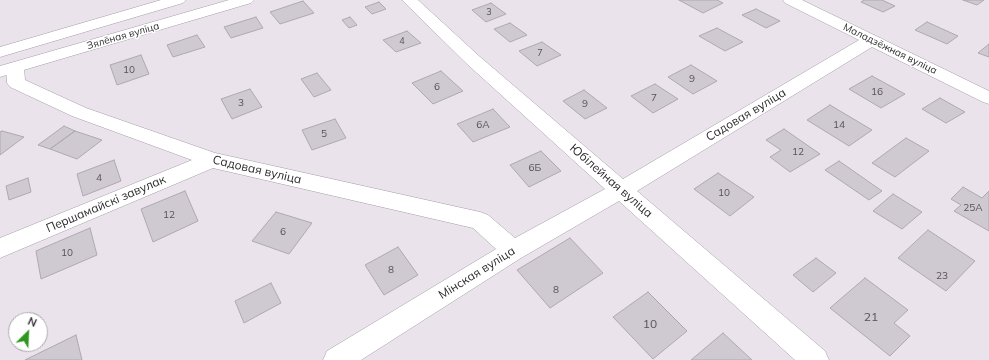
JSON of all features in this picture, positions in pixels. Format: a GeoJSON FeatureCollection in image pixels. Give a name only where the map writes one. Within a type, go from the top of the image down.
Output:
{"type":"FeatureCollection","features":[{"type":"Feature","properties":{"kind":"main road","name":"Зялёная вуліца"},"geometry":{"type":"LineString","coordinates":[[0,52],[178,0]]}},
{"type":"Feature","properties":{"kind":"main road","name":"Зялёная вуліца"},"geometry":{"type":"LineString","coordinates":[[7,70],[246,0]]}},
{"type":"Feature","properties":{"kind":"street","name":"Юбілейная вуліца"},"geometry":{"type":"LineString","coordinates":[[409,0],[473,60],[815,360]]}},
{"type":"Feature","properties":{"kind":"street","name":"Маладзёжная вуліца"},"geometry":{"type":"LineString","coordinates":[[790,0],[989,98]]}},
{"type":"Feature","properties":{"kind":"street","name":"Садовая вуліца"},"geometry":{"type":"LineString","coordinates":[[621,190],[871,40]]}},
{"type":"Feature","properties":{"kind":"street","name":"Садовая вуліца"},"geometry":{"type":"LineString","coordinates":[[7,70],[16,84],[79,112],[212,160],[480,221],[513,251]]}},
{"type":"Feature","properties":{"kind":"street","name":"Першамайскі завулак"},"geometry":{"type":"LineString","coordinates":[[0,248],[212,160]]}},
{"type":"Feature","properties":{"kind":"street","name":"Мінская вуліца"},"geometry":{"type":"LineString","coordinates":[[337,360],[513,251],[621,190]]}},
{"type":"Feature","properties":{"kind":"building"},"geometry":{"type":"Polygon","coordinates":[[[679,0],[717,0],[723,3],[703,13],[679,0]]]}},
{"type":"Feature","properties":{"kind":"building"},"geometry":{"type":"Polygon","coordinates":[[[864,0],[882,0],[895,6],[883,12],[861,2],[864,0]]]}},
{"type":"Feature","properties":{"kind":"building"},"geometry":{"type":"Polygon","coordinates":[[[963,0],[984,0],[977,5],[963,0]]]}},
{"type":"Feature","properties":{"kind":"building"},"geometry":{"type":"Polygon","coordinates":[[[303,1],[314,13],[280,24],[270,12],[303,1]]]}},
{"type":"Feature","properties":{"kind":"building"},"geometry":{"type":"Polygon","coordinates":[[[379,2],[386,9],[372,14],[365,7],[379,2]]]}},
{"type":"Feature","properties":{"kind":"building"},"geometry":{"type":"Polygon","coordinates":[[[491,3],[506,14],[486,22],[472,10],[491,3]]]}},
{"type":"Feature","properties":{"kind":"building"},"geometry":{"type":"Polygon","coordinates":[[[756,9],[780,21],[766,28],[742,15],[756,9]]]}},
{"type":"Feature","properties":{"kind":"building"},"geometry":{"type":"Polygon","coordinates":[[[256,17],[263,28],[231,38],[224,27],[256,17]]]}},
{"type":"Feature","properties":{"kind":"building"},"geometry":{"type":"Polygon","coordinates":[[[350,17],[357,25],[349,28],[342,20],[350,17]]]}},
{"type":"Feature","properties":{"kind":"building"},"geometry":{"type":"Polygon","coordinates":[[[927,22],[958,36],[947,44],[915,30],[927,22]]]}},
{"type":"Feature","properties":{"kind":"building"},"geometry":{"type":"Polygon","coordinates":[[[510,23],[527,35],[510,42],[494,29],[510,23]]]}},
{"type":"Feature","properties":{"kind":"building"},"geometry":{"type":"Polygon","coordinates":[[[717,28],[743,42],[725,51],[699,36],[717,28]]]}},
{"type":"Feature","properties":{"kind":"building"},"geometry":{"type":"Polygon","coordinates":[[[407,31],[421,43],[396,52],[383,40],[407,31]]]}},
{"type":"Feature","properties":{"kind":"building"},"geometry":{"type":"Polygon","coordinates":[[[197,35],[205,47],[173,57],[167,45],[197,35]]]}},
{"type":"Feature","properties":{"kind":"building"},"geometry":{"type":"Polygon","coordinates":[[[542,42],[561,55],[537,66],[519,51],[542,42]]]}},
{"type":"Feature","properties":{"kind":"building"},"geometry":{"type":"Polygon","coordinates":[[[989,44],[989,57],[978,53],[989,44]]]}},
{"type":"Feature","properties":{"kind":"building"},"geometry":{"type":"Polygon","coordinates":[[[141,55],[149,74],[117,85],[110,65],[141,55]]]}},
{"type":"Feature","properties":{"kind":"building"},"geometry":{"type":"Polygon","coordinates":[[[691,65],[717,81],[693,94],[668,77],[691,65]]]}},
{"type":"Feature","properties":{"kind":"building"},"geometry":{"type":"Polygon","coordinates":[[[441,71],[463,91],[433,104],[412,83],[441,71]]]}},
{"type":"Feature","properties":{"kind":"building"},"geometry":{"type":"Polygon","coordinates":[[[317,73],[331,90],[314,97],[301,79],[317,73]]]}},
{"type":"Feature","properties":{"kind":"building"},"geometry":{"type":"Polygon","coordinates":[[[872,76],[905,94],[881,108],[849,89],[872,76]]]}},
{"type":"Feature","properties":{"kind":"building"},"geometry":{"type":"Polygon","coordinates":[[[655,84],[678,99],[653,113],[631,96],[655,84]]]}},
{"type":"Feature","properties":{"kind":"building"},"geometry":{"type":"Polygon","coordinates":[[[250,89],[262,107],[232,119],[221,99],[250,89]]]}},
{"type":"Feature","properties":{"kind":"building"},"geometry":{"type":"Polygon","coordinates":[[[584,90],[607,108],[585,119],[563,101],[584,90]]]}},
{"type":"Feature","properties":{"kind":"building"},"geometry":{"type":"Polygon","coordinates":[[[940,98],[965,112],[946,123],[922,109],[940,98]]]}},
{"type":"Feature","properties":{"kind":"building"},"geometry":{"type":"Polygon","coordinates":[[[830,105],[872,130],[849,146],[807,120],[830,105]]]}},
{"type":"Feature","properties":{"kind":"building"},"geometry":{"type":"Polygon","coordinates":[[[493,109],[510,127],[473,142],[457,124],[493,109]]]}},
{"type":"Feature","properties":{"kind":"building"},"geometry":{"type":"Polygon","coordinates":[[[335,119],[346,138],[312,150],[302,130],[335,119]]]}},
{"type":"Feature","properties":{"kind":"building"},"geometry":{"type":"Polygon","coordinates":[[[64,126],[75,131],[50,149],[38,145],[64,126]]]}},
{"type":"Feature","properties":{"kind":"building"},"geometry":{"type":"Polygon","coordinates":[[[784,129],[820,154],[790,172],[770,157],[781,150],[766,140],[784,129]]]}},
{"type":"Feature","properties":{"kind":"building"},"geometry":{"type":"Polygon","coordinates":[[[2,131],[24,137],[0,155],[0,132],[2,131]]]}},
{"type":"Feature","properties":{"kind":"building"},"geometry":{"type":"Polygon","coordinates":[[[75,131],[102,140],[77,159],[50,149],[75,131]]]}},
{"type":"Feature","properties":{"kind":"building"},"geometry":{"type":"Polygon","coordinates":[[[906,138],[929,151],[895,177],[872,163],[906,138]]]}},
{"type":"Feature","properties":{"kind":"building"},"geometry":{"type":"Polygon","coordinates":[[[541,151],[561,171],[529,187],[510,165],[541,151]]]}},
{"type":"Feature","properties":{"kind":"building"},"geometry":{"type":"Polygon","coordinates":[[[114,160],[121,181],[83,196],[77,174],[114,160]]]}},
{"type":"Feature","properties":{"kind":"building"},"geometry":{"type":"Polygon","coordinates":[[[839,161],[882,191],[869,200],[825,170],[839,161]]]}},
{"type":"Feature","properties":{"kind":"building"},"geometry":{"type":"Polygon","coordinates":[[[718,173],[754,197],[730,216],[694,189],[718,173]]]}},
{"type":"Feature","properties":{"kind":"building"},"geometry":{"type":"Polygon","coordinates":[[[28,178],[31,192],[9,200],[6,186],[28,178]]]}},
{"type":"Feature","properties":{"kind":"building"},"geometry":{"type":"Polygon","coordinates":[[[963,187],[982,198],[989,191],[989,231],[954,211],[961,205],[951,199],[963,187]]]}},
{"type":"Feature","properties":{"kind":"building"},"geometry":{"type":"Polygon","coordinates":[[[185,191],[198,221],[153,242],[141,209],[185,191]]]}},
{"type":"Feature","properties":{"kind":"building"},"geometry":{"type":"Polygon","coordinates":[[[893,194],[922,212],[902,229],[873,211],[893,194]]]}},
{"type":"Feature","properties":{"kind":"building"},"geometry":{"type":"Polygon","coordinates":[[[276,212],[312,223],[289,254],[252,241],[276,212]]]}},
{"type":"Feature","properties":{"kind":"building"},"geometry":{"type":"Polygon","coordinates":[[[90,228],[97,255],[41,279],[36,251],[90,228]]]}},
{"type":"Feature","properties":{"kind":"building"},"geometry":{"type":"Polygon","coordinates":[[[928,230],[975,261],[946,291],[898,258],[928,230]]]}},
{"type":"Feature","properties":{"kind":"building"},"geometry":{"type":"Polygon","coordinates":[[[570,238],[603,273],[550,308],[517,270],[570,238]]]}},
{"type":"Feature","properties":{"kind":"building"},"geometry":{"type":"Polygon","coordinates":[[[398,247],[418,275],[384,295],[365,265],[398,247]]]}},
{"type":"Feature","properties":{"kind":"building"},"geometry":{"type":"Polygon","coordinates":[[[816,258],[836,273],[813,292],[793,275],[816,258]]]}},
{"type":"Feature","properties":{"kind":"building"},"geometry":{"type":"Polygon","coordinates":[[[865,278],[908,310],[894,323],[910,336],[890,356],[830,308],[865,278]]]}},
{"type":"Feature","properties":{"kind":"building"},"geometry":{"type":"Polygon","coordinates":[[[271,283],[281,303],[244,323],[235,301],[271,283]]]}},
{"type":"Feature","properties":{"kind":"building"},"geometry":{"type":"Polygon","coordinates":[[[648,292],[687,331],[653,359],[613,317],[648,292]]]}},
{"type":"Feature","properties":{"kind":"building"},"geometry":{"type":"Polygon","coordinates":[[[723,333],[752,360],[691,360],[723,333]]]}},
{"type":"Feature","properties":{"kind":"building"},"geometry":{"type":"Polygon","coordinates":[[[76,335],[82,360],[25,360],[41,352],[48,352],[48,349],[76,335]]]}}]}
